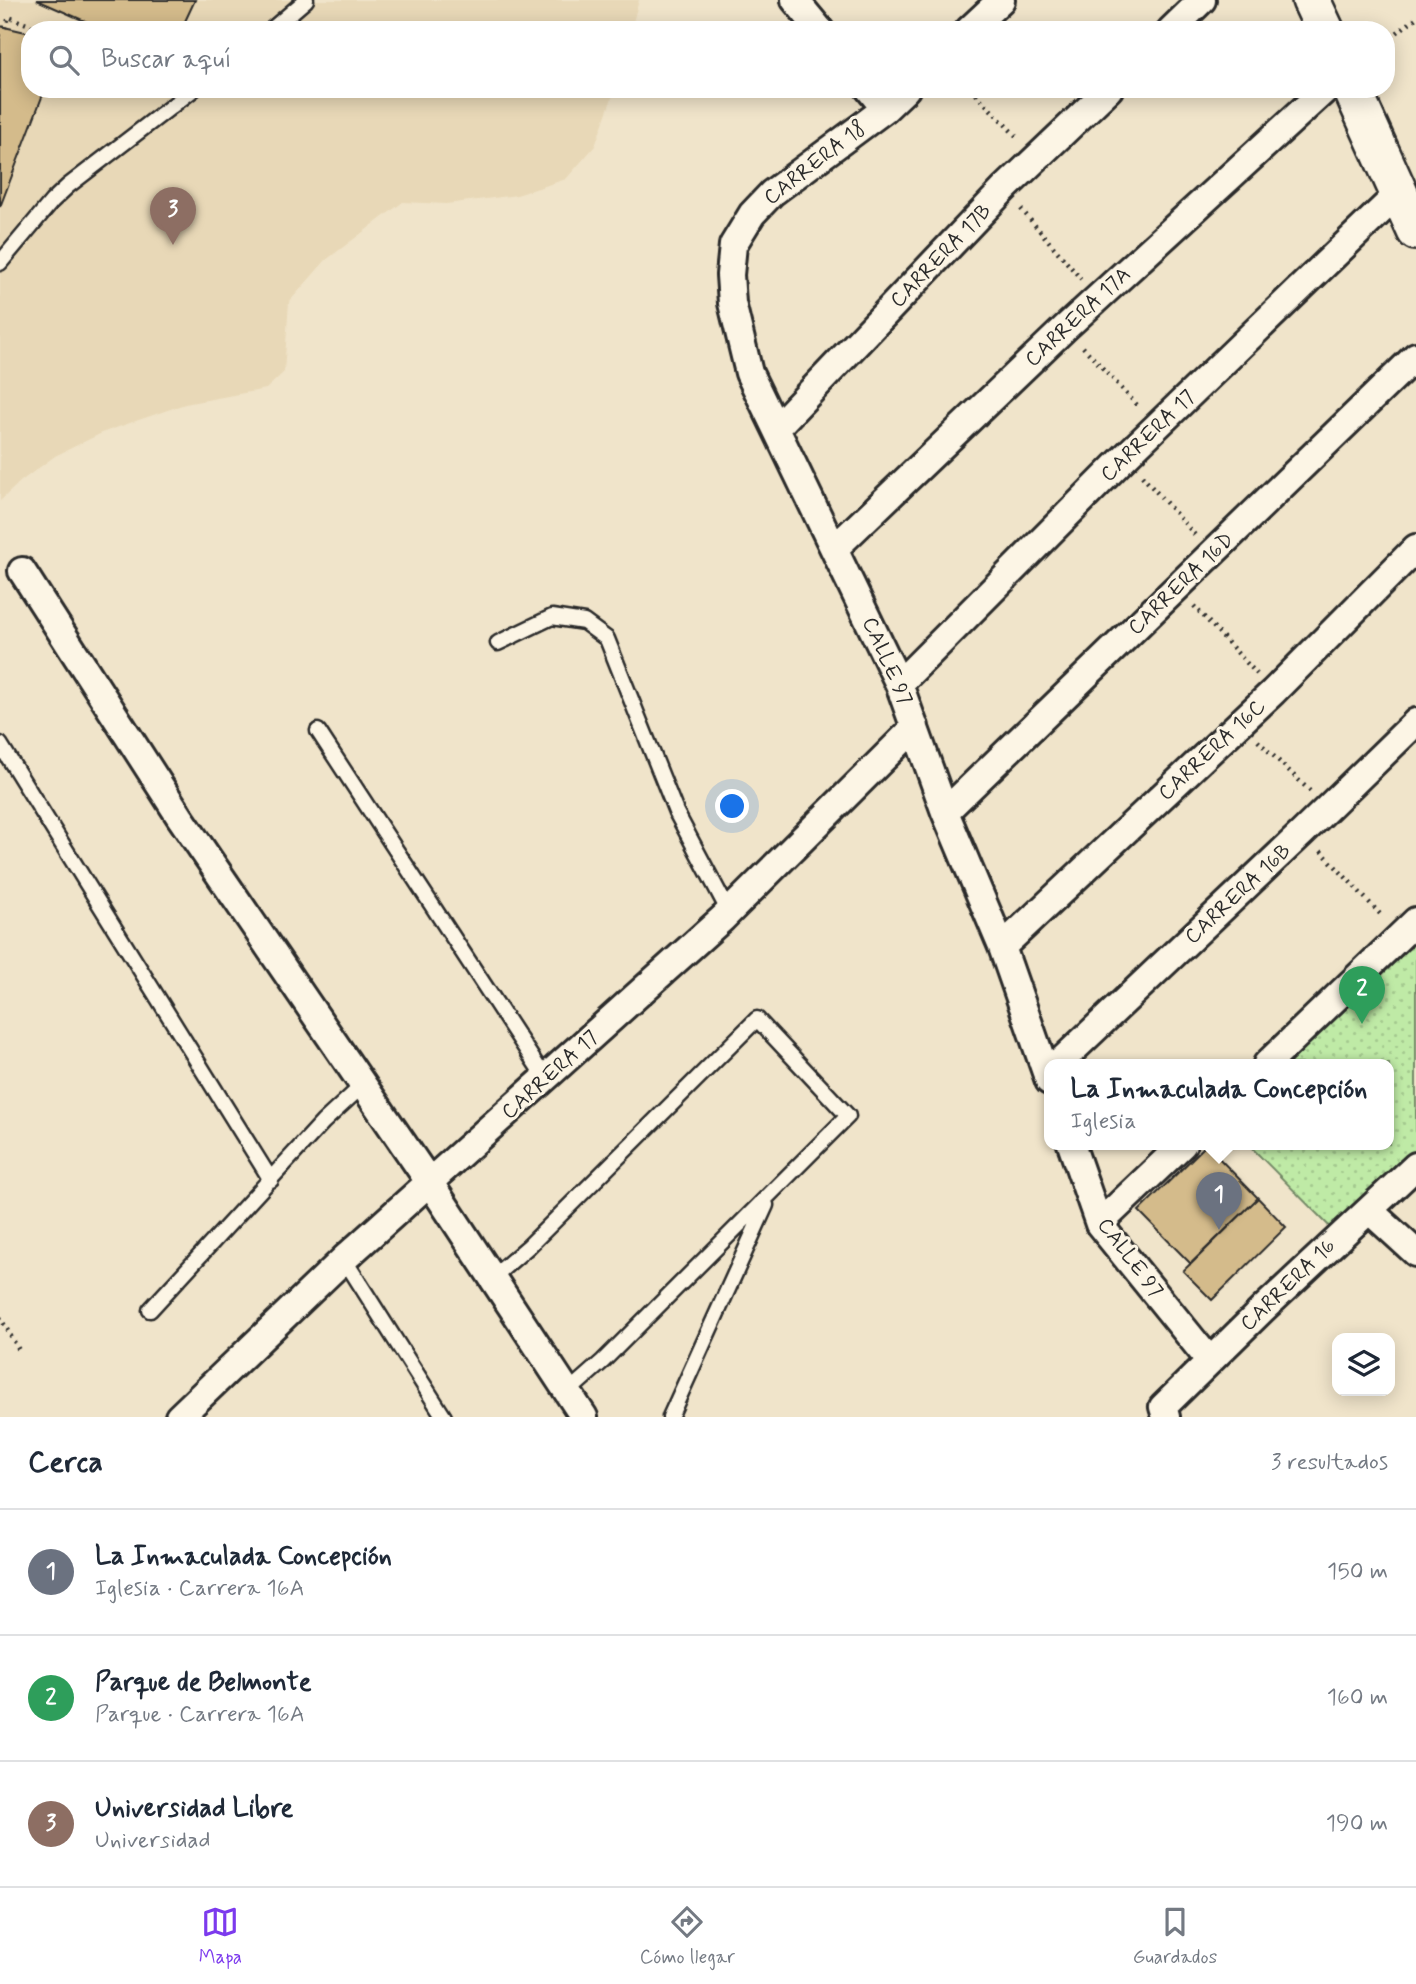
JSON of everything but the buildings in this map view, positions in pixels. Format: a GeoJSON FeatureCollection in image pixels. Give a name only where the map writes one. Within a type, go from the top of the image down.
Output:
{"type":"FeatureCollection","features":[{"type":"Feature","properties":{"kind":"street"},"geometry":{"type":"LineString","coordinates":[[795,0],[812,21]]}},
{"type":"Feature","properties":{"kind":"street"},"geometry":{"type":"LineString","coordinates":[[979,21],[1001,0]]}},
{"type":"Feature","properties":{"kind":"street"},"geometry":{"type":"LineString","coordinates":[[1180,21],[1202,0]]}},
{"type":"Feature","properties":{"kind":"street"},"geometry":{"type":"LineString","coordinates":[[1311,0],[1321,21]]}},
{"type":"Feature","properties":{"kind":"street","name":"CARRERA 17B"},"geometry":{"type":"LineString","coordinates":[[777,428],[1004,190],[1100,98]]}},
{"type":"Feature","properties":{"kind":"street","name":"CARRERA 17A"},"geometry":{"type":"LineString","coordinates":[[834,549],[1065,328],[1316,98]]}},
{"type":"Feature","properties":{"kind":"street"},"geometry":{"type":"LineString","coordinates":[[1356,98],[1416,231]]}},
{"type":"Feature","properties":{"kind":"street","name":"CARRERA 18"},"geometry":{"type":"LineString","coordinates":[[733,245],[752,214],[772,193],[877,99]]}},
{"type":"Feature","properties":{"kind":"street","name":"CARRERA 17"},"geometry":{"type":"LineString","coordinates":[[899,684],[1125,457],[1400,192]]}},
{"type":"Feature","properties":{"kind":"street","name":"CALLE 97"},"geometry":{"type":"LineString","coordinates":[[733,245],[730,275],[739,336],[749,373],[899,684],[945,812],[1046,1059]]}},
{"type":"Feature","properties":{"kind":"street","name":"CARRERA 16D"},"geometry":{"type":"LineString","coordinates":[[945,812],[1416,356]]}},
{"type":"Feature","properties":{"kind":"street","name":"CARRERA 16C"},"geometry":{"type":"LineString","coordinates":[[1002,947],[1240,724],[1416,548]]}},
{"type":"Feature","properties":{"kind":"street"},"geometry":{"type":"LineString","coordinates":[[22,571],[180,817],[430,1183],[584,1417]]}},
{"type":"Feature","properties":{"kind":"street","name":"CARRERA 16B"},"geometry":{"type":"LineString","coordinates":[[1066,1059],[1416,722]]}},
{"type":"Feature","properties":{"kind":"street","name":"CARRERA 17"},"geometry":{"type":"LineString","coordinates":[[178,1417],[344,1259],[729,912],[915,727]]}},
{"type":"Feature","properties":{"kind":"street"},"geometry":{"type":"LineString","coordinates":[[1272,1059],[1408,929]]}},
{"type":"Feature","properties":{"kind":"street","name":"CALLE 97"},"geometry":{"type":"LineString","coordinates":[[1073,1150],[1099,1224],[1210,1360]]}},
{"type":"Feature","properties":{"kind":"street"},"geometry":{"type":"LineString","coordinates":[[1099,1224],[1177,1150]]}},
{"type":"Feature","properties":{"kind":"street","name":"CARRERA 16"},"geometry":{"type":"LineString","coordinates":[[1161,1414],[1210,1360],[1416,1166]]}},
{"type":"Feature","properties":{"kind":"street"},"geometry":{"type":"LineString","coordinates":[[1369,1210],[1416,1253]]}},
{"type":"Feature","properties":{"kind":"lane"},"geometry":{"type":"LineString","coordinates":[[282,21],[306,0]]}},
{"type":"Feature","properties":{"kind":"lane"},"geometry":{"type":"LineString","coordinates":[[0,263],[68,186],[182,98]]}},
{"type":"Feature","properties":{"kind":"lane"},"geometry":{"type":"LineString","coordinates":[[498,643],[552,617],[584,622],[607,639],[676,812],[729,912]]}},
{"type":"Feature","properties":{"kind":"lane"},"geometry":{"type":"LineString","coordinates":[[318,731],[545,1078]]}},
{"type":"Feature","properties":{"kind":"lane"},"geometry":{"type":"LineString","coordinates":[[0,744],[271,1180]]}},
{"type":"Feature","properties":{"kind":"lane"},"geometry":{"type":"LineString","coordinates":[[492,1278],[529,1246],[757,1019],[848,1116],[603,1361],[568,1392]]}},
{"type":"Feature","properties":{"kind":"lane"},"geometry":{"type":"LineString","coordinates":[[150,1310],[323,1122],[363,1085]]}},
{"type":"Feature","properties":{"kind":"lane"},"geometry":{"type":"LineString","coordinates":[[670,1417],[769,1197]]}},
{"type":"Feature","properties":{"kind":"lane"},"geometry":{"type":"LineString","coordinates":[[344,1259],[444,1417]]}},
{"type":"Feature","properties":{"kind":"path"},"geometry":{"type":"LineString","coordinates":[[0,13],[21,22]]}},
{"type":"Feature","properties":{"kind":"path"},"geometry":{"type":"LineString","coordinates":[[5,28],[9,17]]}},
{"type":"Feature","properties":{"kind":"path"},"geometry":{"type":"LineString","coordinates":[[1395,34],[1416,19]]}},
{"type":"Feature","properties":{"kind":"path"},"geometry":{"type":"LineString","coordinates":[[980,98],[1038,158]]}},
{"type":"Feature","properties":{"kind":"path"},"geometry":{"type":"LineString","coordinates":[[1004,190],[1097,299]]}},
{"type":"Feature","properties":{"kind":"path"},"geometry":{"type":"LineString","coordinates":[[1065,328],[1158,427]]}},
{"type":"Feature","properties":{"kind":"path"},"geometry":{"type":"LineString","coordinates":[[1125,457],[1212,554]]}},
{"type":"Feature","properties":{"kind":"path"},"geometry":{"type":"LineString","coordinates":[[1176,588],[1273,692]]}},
{"type":"Feature","properties":{"kind":"path"},"geometry":{"type":"LineString","coordinates":[[1240,724],[1327,808]]}},
{"type":"Feature","properties":{"kind":"path"},"geometry":{"type":"LineString","coordinates":[[1303,832],[1408,929]]}},
{"type":"Feature","properties":{"kind":"path"},"geometry":{"type":"LineString","coordinates":[[0,1317],[19,1350]]}},
{"type":"Feature","properties":{"kind":"shaded area"},"geometry":{"type":"Polygon","coordinates":[[[0,0],[639,0],[633,21],[21,21],[21,98],[612,98],[595,146],[566,179],[517,195],[446,204],[403,202],[326,260],[289,302],[284,372],[266,389],[185,404],[104,432],[55,456],[21,481],[0,501],[0,0]]]}},
{"type":"Feature","properties":{"kind":"green space"},"geometry":{"type":"Polygon","coordinates":[[[1416,921],[1416,1166],[1340,1237],[1254,1150],[1394,1150],[1394,1059],[1272,1059],[1416,921]]]}},
{"type":"Feature","properties":{"kind":"place","name":"Universidad Libre"},"geometry":{"type":"Point","coordinates":[173,245]}},
{"type":"Feature","properties":{"kind":"place","name":"Parque de Belmonte"},"geometry":{"type":"Point","coordinates":[1362,1024]}},
{"type":"Feature","properties":{"kind":"place","name":"La Inmaculada Concepción"},"geometry":{"type":"Point","coordinates":[1219,1230]}}]}
